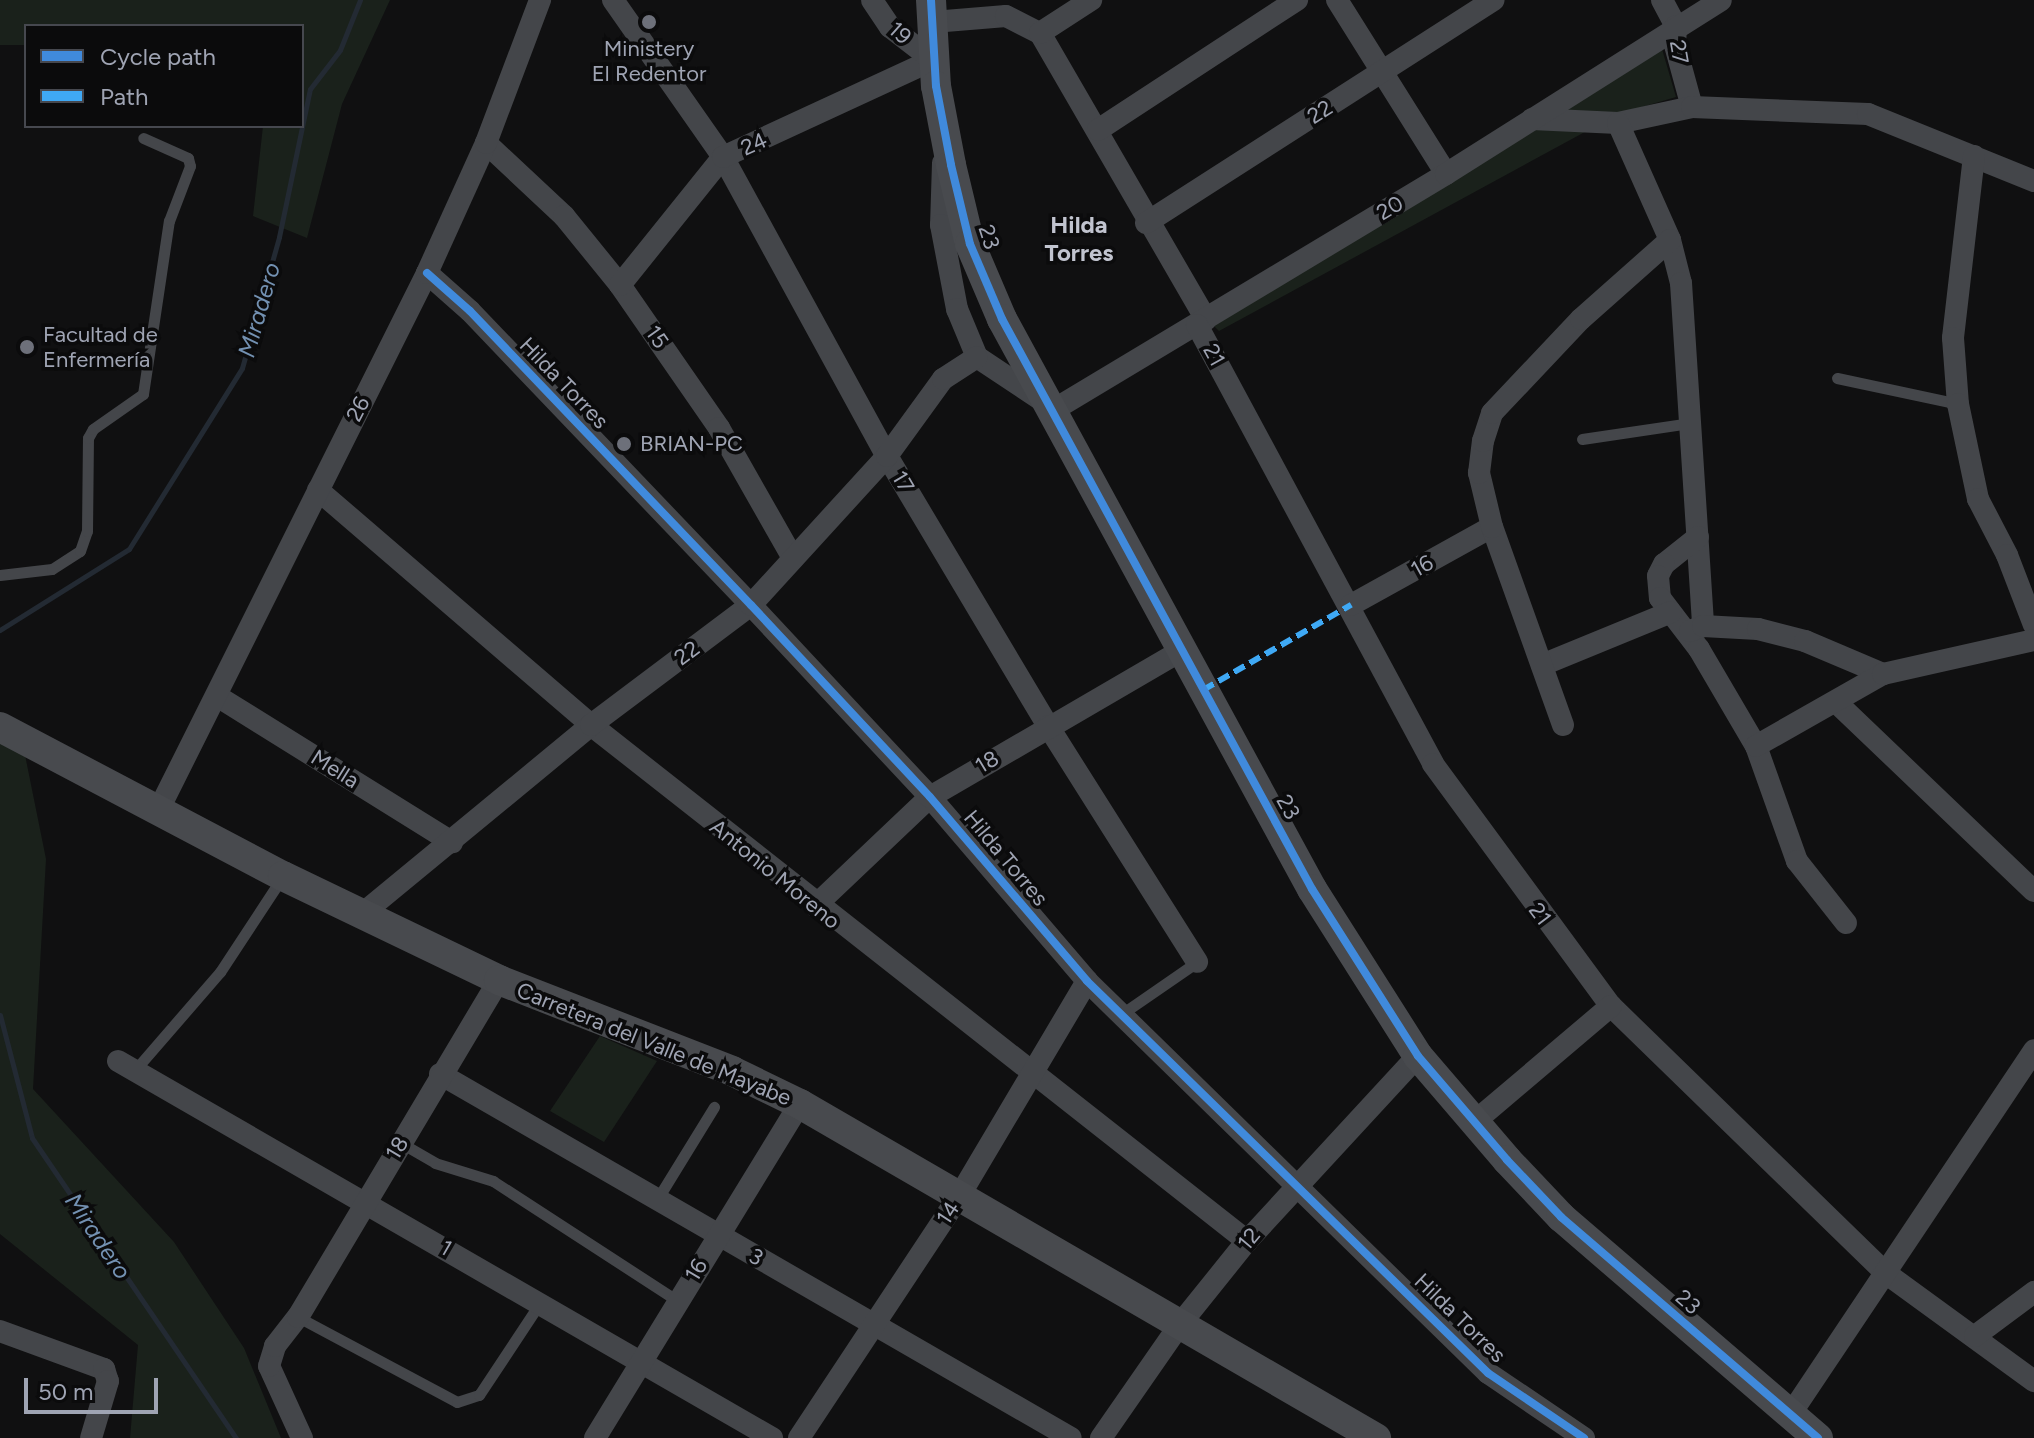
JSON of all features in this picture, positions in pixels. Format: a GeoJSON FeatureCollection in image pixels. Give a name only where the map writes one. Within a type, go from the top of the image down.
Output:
{"type":"FeatureCollection","features":[{"type":"Feature","properties":{"kind":"street","name":"26"},"geometry":{"type":"LineString","coordinates":[[158,811],[427,273],[486,143],[540,0]]}},
{"type":"Feature","properties":{"kind":"street","name":"17"},"geometry":{"type":"LineString","coordinates":[[613,0],[723,157],[887,456],[1048,726],[1197,962]]}},
{"type":"Feature","properties":{"kind":"street","name":"19"},"geometry":{"type":"LineString","coordinates":[[872,0],[890,27],[933,60]]}},
{"type":"Feature","properties":{"kind":"street"},"geometry":{"type":"LineString","coordinates":[[932,11],[1006,16],[1040,33],[1091,0]]}},
{"type":"Feature","properties":{"kind":"street"},"geometry":{"type":"LineString","coordinates":[[1098,130],[1297,0]]}},
{"type":"Feature","properties":{"kind":"street"},"geometry":{"type":"LineString","coordinates":[[1337,0],[1446,174]]}},
{"type":"Feature","properties":{"kind":"street","name":"22"},"geometry":{"type":"LineString","coordinates":[[1146,223],[1494,0]]}},
{"type":"Feature","properties":{"kind":"street","name":"27"},"geometry":{"type":"LineString","coordinates":[[1662,0],[1676,26],[1675,45],[1692,107]]}},
{"type":"Feature","properties":{"kind":"street","name":"20"},"geometry":{"type":"LineString","coordinates":[[1055,409],[1446,174],[1721,0]]}},
{"type":"Feature","properties":{"kind":"street","name":"23"},"geometry":{"type":"LineString","coordinates":[[932,11],[933,60],[944,130],[970,244],[1002,319],[1055,409],[1312,889],[1418,1056],[1473,1123],[1561,1217],[1818,1438]]}},
{"type":"Feature","properties":{"kind":"street","name":"21"},"geometry":{"type":"LineString","coordinates":[[1040,33],[1098,130],[1202,322],[1433,764],[1611,1006],[1887,1274],[2034,1381]]}},
{"type":"Feature","properties":{"kind":"street","name":"24"},"geometry":{"type":"LineString","coordinates":[[620,285],[723,157],[933,60]]}},
{"type":"Feature","properties":{"kind":"street"},"geometry":{"type":"LineString","coordinates":[[1532,119],[1618,123],[1692,107],[1868,114],[2034,181]]}},
{"type":"Feature","properties":{"kind":"street"},"geometry":{"type":"LineString","coordinates":[[1618,123],[1670,240],[1681,283],[1698,537],[1694,629]]}},
{"type":"Feature","properties":{"kind":"street","name":"23"},"geometry":{"type":"LineString","coordinates":[[944,130],[941,225],[957,309],[977,357],[1055,409]]}},
{"type":"Feature","properties":{"kind":"street","name":"15"},"geometry":{"type":"LineString","coordinates":[[486,143],[564,216],[620,285],[719,428],[793,558]]}},
{"type":"Feature","properties":{"kind":"street"},"geometry":{"type":"LineString","coordinates":[[1974,156],[1953,338],[1958,404],[1978,499],[2007,555],[2034,625]]}},
{"type":"Feature","properties":{"kind":"street"},"geometry":{"type":"LineString","coordinates":[[1563,725],[1492,527],[1479,473],[1492,413],[1581,319],[1670,240]]}},
{"type":"Feature","properties":{"kind":"street","name":"Hilda Torres"},"geometry":{"type":"LineString","coordinates":[[427,273],[470,311],[930,797],[1087,981],[1298,1182],[1488,1373],[1584,1438]]}},
{"type":"Feature","properties":{"kind":"street","name":"22"},"geometry":{"type":"LineString","coordinates":[[362,914],[591,725],[751,605],[887,456],[943,379],[977,357]]}},
{"type":"Feature","properties":{"kind":"street","name":"Antonio Moreno"},"geometry":{"type":"LineString","coordinates":[[318,490],[591,725],[815,906],[1247,1241]]}},
{"type":"Feature","properties":{"kind":"street","name":"16"},"geometry":{"type":"LineString","coordinates":[[1351,605],[1492,527]]}},
{"type":"Feature","properties":{"kind":"street"},"geometry":{"type":"LineString","coordinates":[[1698,537],[1658,576],[1660,598],[1671,612],[1694,629],[1756,746],[1797,861],[1846,923]]}},
{"type":"Feature","properties":{"kind":"street"},"geometry":{"type":"LineString","coordinates":[[1542,665],[1671,612]]}},
{"type":"Feature","properties":{"kind":"street"},"geometry":{"type":"LineString","coordinates":[[1694,629],[1758,629],[1805,641],[1883,674]]}},
{"type":"Feature","properties":{"kind":"street"},"geometry":{"type":"LineString","coordinates":[[1756,746],[1837,703],[1883,674],[2034,640]]}},
{"type":"Feature","properties":{"kind":"street","name":"18"},"geometry":{"type":"LineString","coordinates":[[815,906],[930,797],[1183,650]]}},
{"type":"Feature","properties":{"kind":"street","name":"Mella"},"geometry":{"type":"LineString","coordinates":[[217,696],[452,842]]}},
{"type":"Feature","properties":{"kind":"street"},"geometry":{"type":"LineString","coordinates":[[1837,703],[2034,891]]}},
{"type":"Feature","properties":{"kind":"street","name":"Carretera del Valle de Mayabe"},"geometry":{"type":"LineString","coordinates":[[4,729],[283,876],[499,980],[732,1071],[800,1104],[1376,1438]]}},
{"type":"Feature","properties":{"kind":"street","name":"18"},"geometry":{"type":"LineString","coordinates":[[302,1438],[269,1366],[275,1346],[298,1317],[440,1074],[499,980]]}},
{"type":"Feature","properties":{"kind":"street","name":"14"},"geometry":{"type":"LineString","coordinates":[[799,1438],[960,1195],[1087,981]]}},
{"type":"Feature","properties":{"kind":"street"},"geometry":{"type":"LineString","coordinates":[[1473,1123],[1611,1006]]}},
{"type":"Feature","properties":{"kind":"street"},"geometry":{"type":"LineString","coordinates":[[1790,1415],[2034,1050]]}},
{"type":"Feature","properties":{"kind":"street","name":"12"},"geometry":{"type":"LineString","coordinates":[[1101,1438],[1181,1323],[1247,1241],[1298,1182],[1418,1056]]}},
{"type":"Feature","properties":{"kind":"street","name":"1"},"geometry":{"type":"LineString","coordinates":[[127,1065],[642,1360],[772,1438]]}},
{"type":"Feature","properties":{"kind":"street","name":"3"},"geometry":{"type":"LineString","coordinates":[[440,1074],[1071,1438]]}},
{"type":"Feature","properties":{"kind":"street","name":"16"},"geometry":{"type":"LineString","coordinates":[[595,1438],[800,1104]]}},
{"type":"Feature","properties":{"kind":"street"},"geometry":{"type":"LineString","coordinates":[[1975,1336],[2034,1292]]}},
{"type":"Feature","properties":{"kind":"street"},"geometry":{"type":"LineString","coordinates":[[0,1331],[104,1369],[108,1381],[91,1438]]}},
{"type":"Feature","properties":{"kind":"lane"},"geometry":{"type":"LineString","coordinates":[[0,575],[52,569],[80,551],[87,531],[88,438],[93,429],[143,394],[169,221],[190,166],[188,158],[143,138]]}},
{"type":"Feature","properties":{"kind":"lane"},"geometry":{"type":"LineString","coordinates":[[1837,378],[1958,404]]}},
{"type":"Feature","properties":{"kind":"lane"},"geometry":{"type":"LineString","coordinates":[[1582,439],[1691,423]]}},
{"type":"Feature","properties":{"kind":"lane"},"geometry":{"type":"LineString","coordinates":[[127,1065],[220,972],[283,876]]}},
{"type":"Feature","properties":{"kind":"lane"},"geometry":{"type":"LineString","coordinates":[[1123,1013],[1197,962]]}},
{"type":"Feature","properties":{"kind":"lane"},"geometry":{"type":"LineString","coordinates":[[658,1198],[714,1107]]}},
{"type":"Feature","properties":{"kind":"lane"},"geometry":{"type":"LineString","coordinates":[[401,1143],[435,1163],[493,1181],[678,1301]]}},
{"type":"Feature","properties":{"kind":"lane"},"geometry":{"type":"LineString","coordinates":[[298,1317],[457,1402],[479,1395],[540,1303]]}},
{"type":"Feature","properties":{"kind":"shaded area"},"geometry":{"type":"Polygon","coordinates":[[[0,0],[390,0],[342,104],[307,238],[253,216],[263,128],[304,128],[304,24],[24,24],[24,45],[0,45],[0,0]]]}},
{"type":"Feature","properties":{"kind":"shaded area"},"geometry":{"type":"Polygon","coordinates":[[[1662,49],[1676,97],[1618,114],[1219,331],[1213,325],[1662,49]]]}},
{"type":"Feature","properties":{"kind":"shaded area"},"geometry":{"type":"Polygon","coordinates":[[[0,738],[24,750],[46,859],[33,1089],[174,1242],[244,1348],[281,1438],[130,1438],[138,1345],[0,1234],[0,738]]]}},
{"type":"Feature","properties":{"kind":"shaded area"},"geometry":{"type":"Polygon","coordinates":[[[600,1036],[657,1061],[604,1142],[550,1111],[600,1036]]]}},
{"type":"Feature","properties":{"kind":"waterway","name":"Miradero"},"geometry":{"type":"LineString","coordinates":[[304,118],[310,89],[340,50],[360,0]]}},
{"type":"Feature","properties":{"kind":"waterway","name":"Miradero"},"geometry":{"type":"LineString","coordinates":[[0,630],[129,549],[242,368],[279,237],[302,128]]}},
{"type":"Feature","properties":{"kind":"waterway","name":"Miradero"},"geometry":{"type":"LineString","coordinates":[[0,1015],[32,1138],[236,1438]]}},
{"type":"Feature","properties":{"kind":"marked path"},"geometry":{"type":"LineString","coordinates":[[1203,690],[1351,605]]}},
{"type":"Feature","properties":{"kind":"cycle path"},"geometry":{"type":"LineString","coordinates":[[931,0],[936,86],[951,165],[970,244],[1002,319],[1312,889],[1418,1056],[1507,1160],[1561,1217],[1818,1438]]}},
{"type":"Feature","properties":{"kind":"cycle path"},"geometry":{"type":"LineString","coordinates":[[427,273],[470,311],[930,797],[1087,981],[1488,1373],[1584,1438]]}},
{"type":"Feature","properties":{"kind":"place","name":"Ministery El Redentor"},"geometry":{"type":"Point","coordinates":[649,22]}},
{"type":"Feature","properties":{"kind":"place","name":"Facultad de Enfermería"},"geometry":{"type":"Point","coordinates":[27,347]}},
{"type":"Feature","properties":{"kind":"place","name":"BRIAN-PC"},"geometry":{"type":"Point","coordinates":[624,444]}},
{"type":"Feature","properties":{"kind":"district","name":"Hilda Torres"},"geometry":{"type":"Point","coordinates":[1079,239]}}]}
